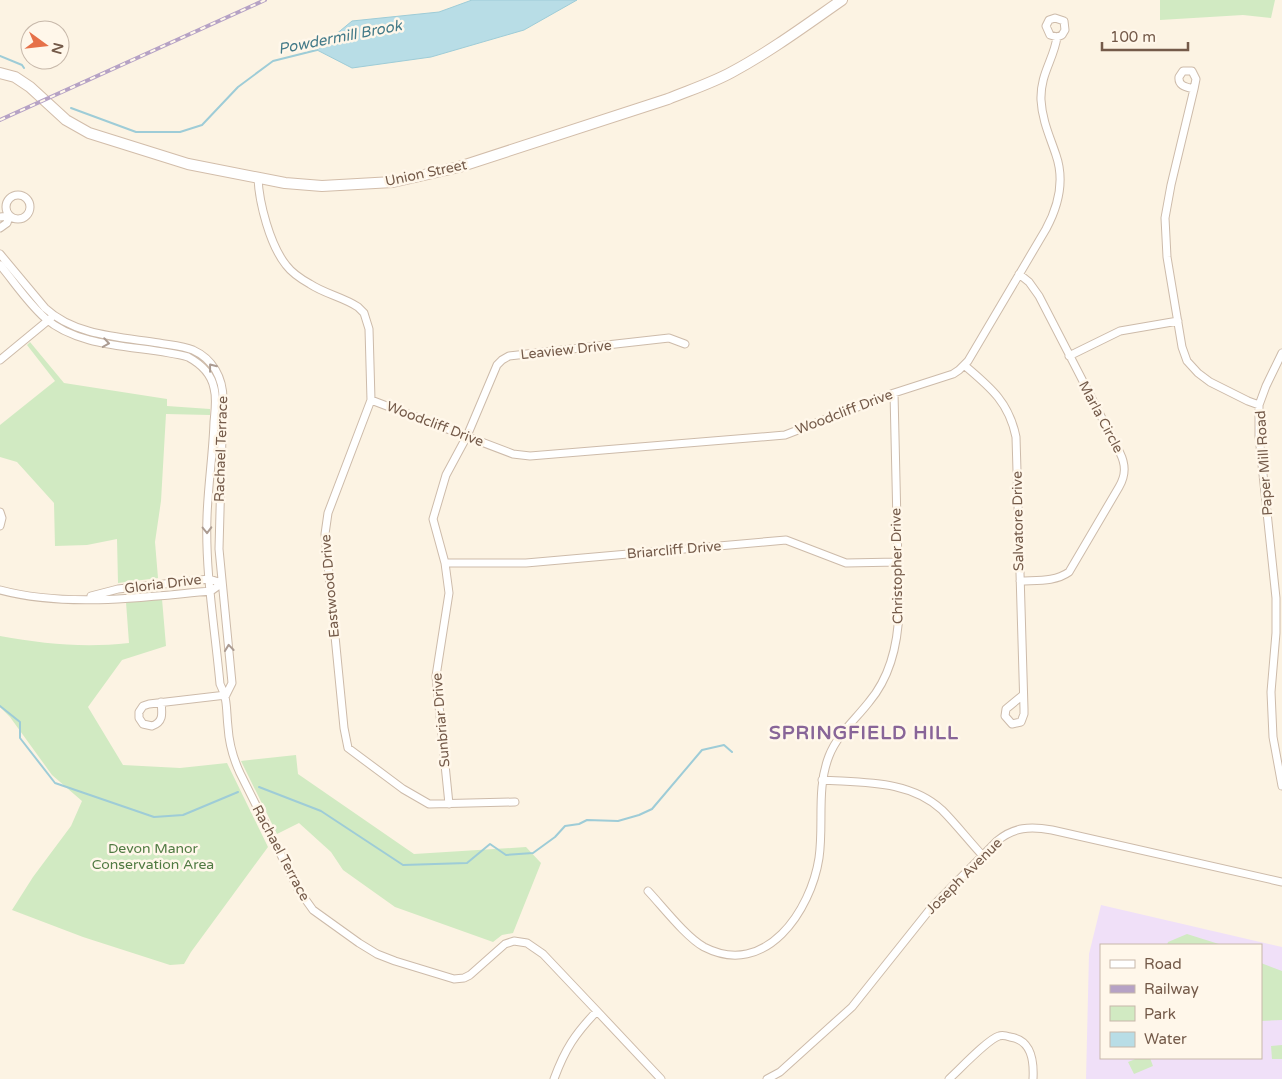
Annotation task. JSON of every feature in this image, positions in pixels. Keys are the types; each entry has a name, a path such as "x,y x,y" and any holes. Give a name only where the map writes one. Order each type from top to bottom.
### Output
{"main road":[{"name":"Union Street","path":"0,73 15,77 30,86 66,120 89,133 188,164 285,183 322,186 384,183 458,167 668,99 730,73 757,58 842,0"}],"street":[{"name":"Woodcliff Drive","path":"372,400 513,454 530,456 785,435 894,393 953,374 964,365 1050,222 1059,196 1060,168 1045,124 1041,101 1045,72 1057,37"},
{"path":"1194,89 1171,185 1166,218 1166,251 1184,352 1187,361 1194,370 1210,382 1259,405"},
{"name":"Eastwood Drive","path":"258,178 258,190 272,238 285,264 309,284 352,303 364,313 369,329 372,400 325,524 348,748 413,796 428,804 515,802"},
{"path":"0,218 9,216 7,222 0,228"},
{"name":"Rachael Terrace","path":"0,254 51,318 90,332 191,350 205,358 215,369 222,383 223,399 219,549 232,683 226,695"},
{"name":"Rachael Terrace","path":"0,265 38,310 65,330 90,340 188,357 200,364 210,376 215,397 214,442 207,515 209,579 220,684 226,695 229,737 235,762 298,889 308,905 317,914 377,954 454,979 470,975 505,944 514,941 527,943 535,947 548,959 661,1079"},
{"name":"Marla Circle","path":"1019,274 1035,290 1123,458 1125,469 1124,478 1069,572 1060,578 1051,580 1020,581"},
{"path":"0,360 51,318"},
{"path":"1069,356 1120,331 1178,321"},
{"name":"Leaview Drive","path":"467,436 497,365 506,357 669,338 685,344"},
{"name":"Paper Mill Road","path":"1282,353 1259,405 1260,436 1276,598 1276,633 1271,692 1273,737 1282,784"},
{"name":"Salvatore Drive","path":"964,365 998,395 1007,410 1014,428 1017,446 1023,695"},
{"name":"Christopher Drive","path":"648,891 694,938 723,954 739,954 753,951 773,942 787,930 808,896 816,870 820,842 822,780 832,749 844,730 875,694 886,676 893,658 899,621 894,393"},
{"name":"Sunbriar Drive","path":"449,804 436,676 449,592 445,563 433,519 446,475 467,436"},
{"path":"0,512 2,518 0,526"},
{"name":"Briarcliff Drive","path":"445,563 526,563 786,540 846,563 898,562"},
{"name":"Gloria Drive","path":"80,599 118,589 209,579 222,583"},
{"name":"Gloria Drive","path":"0,590 34,596 122,599 210,591 222,583"},
{"path":"160,702 226,695"},
{"path":"822,780 887,785 917,793 942,810 983,856"},
{"name":"Joseph Avenue","path":"767,1079 780,1072 852,1007 931,908 1004,835 1017,829 1035,827 1282,882"},
{"path":"554,1079 568,1045 597,1011"},
{"path":"949,1079 990,1041 1000,1036 1014,1037 1027,1045 1032,1053 1033,1079"}],"shaded area":[{"path":"1101,905 1282,947 1282,1079 1086,1079 1089,954"}],"green space":[{"path":"1160,0 1275,0 1271,18 1243,15 1160,20"},
{"path":"30,342 64,383 167,399 167,406 210,409 210,415 166,414 161,501 155,542 158,578 118,583 117,539 87,545 55,546 54,503 17,462 0,457 0,425 55,381 27,345"},
{"name":"Devon Manor Conservation Area","path":"162,599 166,646 122,660 88,707 123,765 180,768 227,763 268,847 184,964 170,965 83,937 12,910 33,877 71,826 82,801 52,775 10,717 0,707 0,636 64,644 129,643 126,602"},
{"path":"296,755 298,774 414,854 526,847 541,863 513,933 502,935 493,942 395,907 343,870 331,852 299,823 277,834 241,761"},
{"path":"1187,934 1219,944 1167,944"},
{"path":"1262,963 1282,971 1282,1020 1262,1021"},
{"path":"1282,1045 1282,1059 1272,1059 1271,1046"},
{"path":"1136,1059 1150,1059 1153,1066 1134,1074 1128,1062"}],"water":[{"path":"472,0 577,0 524,30 431,57 352,68 317,50 352,21 439,12"}],"waterway":[{"name":"Powdermill Brook","path":"71,108 136,132 180,132 202,125 238,87 273,61 317,50"},
{"name":"Powdermill Brook","path":"0,56 20,64"},
{"path":"0,706 20,722 20,738 55,783 154,817 183,815 238,792"},
{"path":"259,787 321,811 403,865 467,863 490,844 506,855 533,853 555,837 565,826 579,824 587,820 618,821 639,815 652,809 702,750 724,745 732,752"}],"railway":[{"path":"0,120 265,0"}],"district":[{"name":"SPRINGFIELD HILL","path":"864,733"}]}
